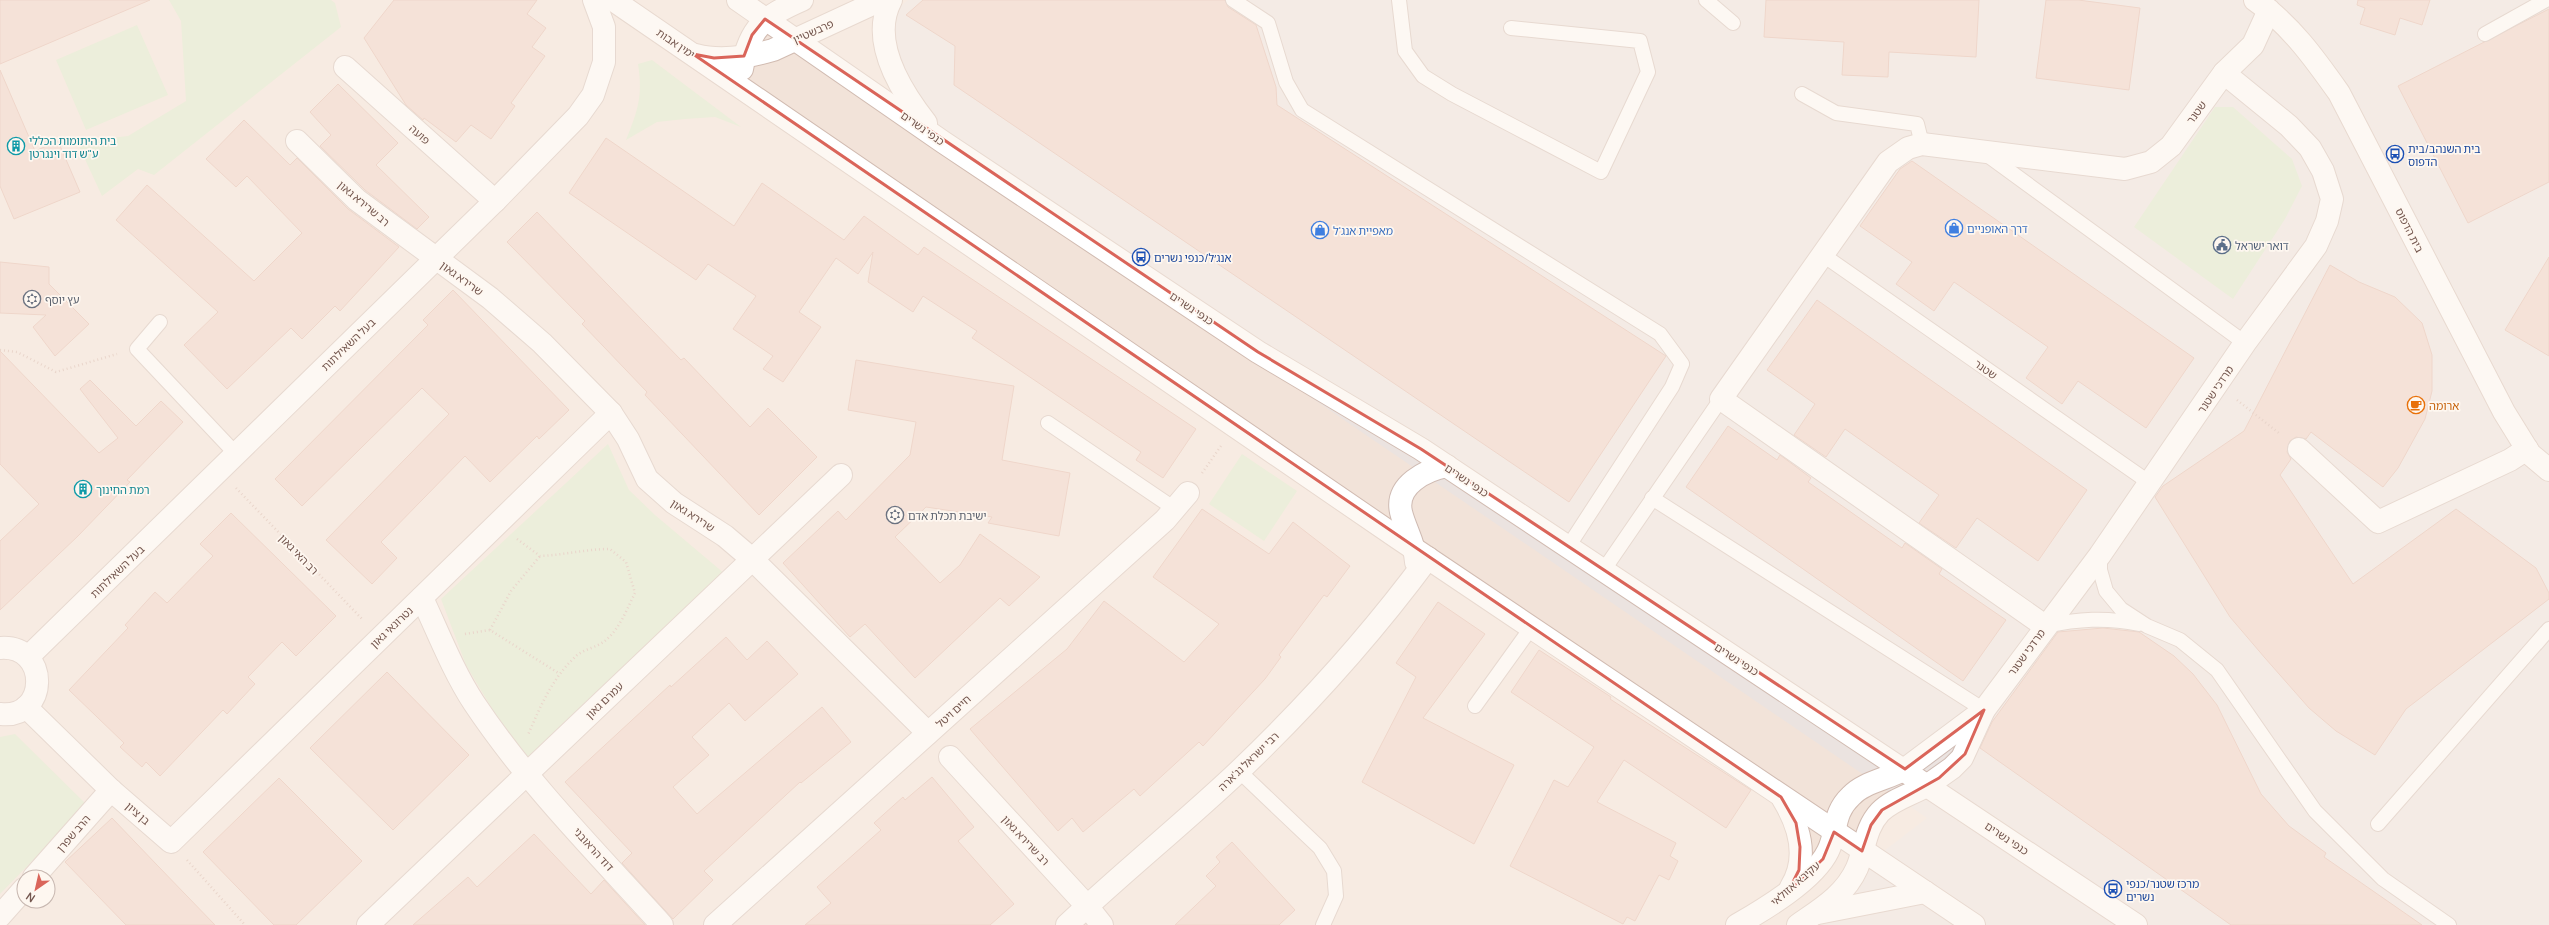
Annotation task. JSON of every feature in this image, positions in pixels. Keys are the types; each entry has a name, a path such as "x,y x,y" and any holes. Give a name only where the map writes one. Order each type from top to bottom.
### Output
{"street":[{"name":"בעל השאילתות","path":"28,658 495,201 578,116 593,95 600,80 605,44 604,27 594,0"},
{"name":"ימין אבות","path":"613,0 739,86"},
{"path":"738,0 795,39"},
{"path":"802,0 766,19 752,35 744,56 739,86 1421,554 1781,797 1974,925"},
{"name":"פרבשטיין","path":"693,54 714,58 744,56 772,50 881,0"},
{"path":"892,0 886,12 883,29 892,64 909,100 943,142"},
{"path":"2224,73 2253,45 2263,3"},
{"name":"בית הדפוס","path":"2263,3 2311,53 2339,93 2504,412 2527,449 2549,470"},
{"name":"כנפי נשרים","path":"795,39 943,142 1258,352 1447,466 1603,571 1905,769 2136,925"},
{"name":"פועה","path":"345,67 495,201"},
{"name":"שטנר","path":"1721,399 1888,162 1908,148 1922,144 1981,150 2125,169 2151,162 2171,146 2224,73"},
{"name":"מרדכי שטנר","path":"1928,785 1952,768 1962,758 1984,710 2045,626 2100,555 2245,344 2316,246 2327,221 2332,199 2324,171 2310,148 2289,126 2224,73"},
{"name":"רב שרירא גאון","path":"297,141 357,200 435,259"},
{"name":"שרירא גאון","path":"435,259 490,298 542,343 611,413 628,439 647,479 674,503 725,536 752,559 928,733"},
{"path":"1721,399 2045,626"},
{"name":"נטרונאי גאון","path":"171,842 611,413"},
{"path":"2299,449 2378,522 2510,460 2527,449"},
{"name":"רבי ישראל נג'ארה","path":"1068,925 1087,906 1239,771 1332,678 1368,636 1411,581 1416,563 1421,554 1401,513 1403,494 1409,484 1421,475 1447,466"},
{"name":"עמרם גאון","path":"368,925 522,767 752,559 841,475"},
{"name":"חיים ויטל","path":"714,925 928,733 1181,501"},
{"path":"422,598 473,702 522,767"},
{"path":"0,648 18,651 28,658 37,675 38,686 34,698 26,707 13,714 0,714"},
{"name":"בן ציון","path":"26,707 111,790 171,842"},
{"name":"מרדכי שטנר","path":"1905,769 1984,710"},
{"name":"רב שרירא גאון","path":"950,757 1087,906 1102,925"},
{"name":"דוד הראובני","path":"522,767 662,925"},
{"name":"עקיבא אזולאי","path":"1737,925 1788,892 1823,859 1831,845 1838,813 1852,795 1905,769"},
{"path":"1806,919 1834,900 1848,884 1857,867 1871,826 1882,810 1928,785"},
{"name":"הרב שפרן","path":"41,869 111,790"},
{"path":"1781,797 1796,823 1800,846 1799,870 1788,892"},
{"path":"1806,919 1925,892"},
{"path":"0,916 16,898"}],"lane":[{"path":"1233,0 1268,23 1286,82 1302,110 1660,334 1682,364 1672,387 1568,547"},
{"path":"1399,0 1405,51 1423,76 1452,94 1601,172 1648,72 1640,41 1511,28"},
{"path":"1706,0 1732,23"},
{"path":"2485,34 2546,0"},
{"path":"1802,94 1836,113 1916,124 1922,144"},
{"path":"1981,150 2245,344"},
{"name":"שטנר","path":"1823,255 2150,483"},
{"path":"160,322 137,349 236,454"},
{"path":"1603,571 1721,399"},
{"path":"1048,423 1181,501"},
{"path":"1652,498 1984,710"},
{"path":"2100,555 2100,570 2106,591 2121,609 2147,626"},
{"path":"2045,626 2092,618 2121,620 2147,626 2180,640 2217,670 2315,811 2383,880 2425,915 2450,925"},
{"path":"1475,706 1531,628"},
{"path":"2378,824 2549,629"},
{"path":"1239,771 1320,848 1334,871 1336,896 1323,925"}],"path":[{"path":"0,350 17,352 56,372 137,349"},
{"path":"2217,385 2299,449"},
{"path":"1181,501 1223,443"},
{"name":"רב האי גאון","path":"219,471 380,637"},
{"path":"499,522 524,546 540,556 560,555 585,549 610,549 626,562 635,593 624,616 606,640 574,657 545,696 522,767"},
{"path":"490,630 511,592 540,556"},
{"path":"439,633 470,634 490,630 560,674"},
{"path":"171,842 245,925"}],"highlighted area":[{"path":"765,19 1258,352 1421,449 1905,769 1984,710 1965,754 1939,778 1882,810 1871,825 1862,851 1834,832 1823,859 1788,892 1799,870 1800,847 1796,823 1781,797 693,54 714,58 744,56 752,35"}],"shaded area":[{"path":"0,0 2549,0 2549,925 0,925"},
{"path":"908,0 2549,0 2549,925 1787,925 1927,818 956,155 931,133 882,29 893,13"}],"green space":[{"path":"169,0 331,0 335,3 341,27 154,175 138,169 102,196 77,142 128,136 186,101 181,21"},
{"path":"137,25 168,95 86,130 56,60"},
{"path":"652,60 741,127 715,117 657,122 626,140 634,120 640,94 638,64"},
{"path":"2215,107 2233,107 2292,159 2302,186 2285,219 2233,299 2134,227"},
{"path":"608,444 629,490 655,515 725,574 529,760 504,729 466,665 441,599"},
{"path":"1242,454 1297,491 1264,541 1209,504"},
{"path":"15,734 87,805 24,869 16,869 16,878 0,894 0,737"}],"building":[{"path":"0,0 150,0 0,64"},
{"path":"394,0 537,0 527,14 546,28 532,47 545,56 511,103 515,106 491,139 471,125 456,142 424,118 423,120 406,105 364,38"},
{"name":"מאפיית אנג'ל","path":"923,0 1225,0 1228,7 1256,25 1276,87 1277,105 1666,356 1569,502 954,85 955,46 906,15"},
{"path":"1766,0 1979,0 1976,57 1889,52 1888,77 1842,75 1844,42 1764,37"},
{"path":"2046,0 2078,0 2140,8 2129,90 2036,78"},
{"path":"2358,0 2430,0 2422,25 2400,18 2395,35 2360,24 2365,8 2357,5"},
{"path":"2549,9 2549,182 2468,223 2398,86"},
{"name":"בית היתומות הכללי ע\"ש דוד וינגרטן","path":"0,70 35,151 58,141 80,192 14,219 0,186"},
{"path":"338,84 398,143 376,165 429,217 417,229 365,190 320,146 331,135 310,112"},
{"path":"244,120 290,165 297,158 348,209 399,247 340,311 335,306 302,339 291,328 227,389 184,345 218,312 116,220 147,185 254,281 302,233 247,176 236,187 206,159"},
{"path":"606,138 734,226 762,183 844,240 864,216 918,255 924,247 1196,429 1163,478 1136,460 1141,452 972,338 977,331 923,296 913,312 868,282 873,252 858,274 836,258 799,312 821,327 783,382 763,369 773,356 733,329 756,296 708,264 696,280 569,193"},
{"path":"1912,161 2194,358 2146,428 2078,381 2062,404 2026,378 2048,347 1954,282 1934,311 1896,284 1912,262 1860,226 1900,169"},
{"path":"537,212 681,360 684,358 750,427 768,408 817,457 759,515 645,395 647,392 582,324 585,321 507,242"},
{"path":"2549,257 2549,356 2505,330"},
{"name":"עץ יוסף","path":"0,262 49,267 49,284 89,324 55,356 33,327 46,315 0,313"},
{"path":"2330,265 2359,282 2395,297 2422,323 2432,355 2432,391 2425,419 2398,468 2383,487 2311,432 2306,439 2296,437 2290,441 2287,452 2291,459 2280,475 2353,584 2456,509 2536,568 2549,593 2549,599 2406,709 2375,755 2336,731 2309,708 2230,617 2155,497 2163,486 2244,431"},
{"path":"453,290 569,410 539,439 537,436 490,482 465,456 381,542 397,558 372,584 326,540 449,414 422,388 302,506 275,479 428,325 423,320"},
{"path":"1817,300 2087,490 2038,561 1977,518 1956,548 1919,523 1939,495 1845,429 1826,457 1794,435 1815,404 1767,370"},
{"path":"0,351 99,453 118,438 80,389 90,380 136,426 161,401 183,422 127,480 130,482 78,536 0,610 0,541 39,504 0,464"},
{"path":"856,360 1014,386 1002,460 1070,473 1059,536 988,523 992,517 926,507 895,537 940,583 960,565 980,534 1040,577 1009,606 1000,598 915,678 865,624 850,637 783,563 838,511 846,520 910,455 916,422 848,410"},
{"path":"1728,426 1777,460 1780,455 1811,478 1808,482 1902,548 1905,543 1942,569 1939,574 2006,620 1963,681 1686,487"},
{"path":"1202,509 1269,554 1293,522 1350,566 1327,597 1324,595 1279,655 1281,657 1265,679 1203,746 1199,742 1140,796 1134,789 1083,832 1072,818 1058,831 970,729 1067,649 1104,601 1184,662 1219,624 1153,577"},
{"path":"231,513 336,616 296,656 282,642 248,677 255,684 227,714 223,710 160,776 146,762 142,767 120,747 124,743 69,690 128,628 125,625 155,592 167,603 213,556 200,544"},
{"path":"1438,602 1485,634 1423,718 1514,765 1474,844 1362,782 1416,677 1396,663"},
{"path":"2103,628 2139,632 2174,656 2193,674 2217,705 2261,794 2289,826 2326,853 2324,857 2422,925 2231,925 1980,748 1992,722 2058,632"},
{"path":"726,637 747,660 767,641 798,674 745,721 729,703 692,737 709,755 673,787 697,814 822,707 851,742 801,783 800,782 704,871 713,880 673,919 622,863 632,853 565,782 670,685 671,687"},
{"path":"1539,650 1611,697 1610,699 1751,790 1726,828 1624,760 1597,802 1676,843 1670,856 1678,861 1669,880 1659,875 1635,921 1627,917 1623,924 1510,866 1554,780 1568,787 1594,747 1511,692"},
{"path":"387,672 469,755 393,830 310,748"},
{"path":"932,777 974,827 958,841 1014,904 990,925 805,925 831,903 817,887 881,830 874,823 903,797 905,800"},
{"path":"279,778 362,861 296,925 274,925 203,852"},
{"path":"112,818 215,925 126,925 65,862"},
{"path":"534,834 591,894 604,880 645,925 413,925 468,877 477,887"},
{"path":"1232,842 1295,910 1279,925 1175,925 1216,886 1206,876 1220,862 1216,857"}],"place":[{"name":"בית היתומות הכללי ע\"ש דוד וינגרטן","path":"16,146"},
{"name":"בית השנהב/בית הדפוס","path":"2395,154"},
{"name":"דרך האופניים","path":"1954,228"},
{"name":"מאפיית אנג'ל","path":"1320,230"},
{"name":"דואר ישראל","path":"2222,245"},
{"name":"אנג׳ל/כנפי נשרים","path":"1141,257"},
{"name":"עץ יוסף","path":"32,299"},
{"name":"ארומה","path":"2416,405"},
{"name":"רמת החינוך","path":"83,489"},
{"name":"ישיבת תכלת אדם","path":"895,515"},
{"name":"מרכז שטנר/כנפי נשרים","path":"2113,889"}]}
